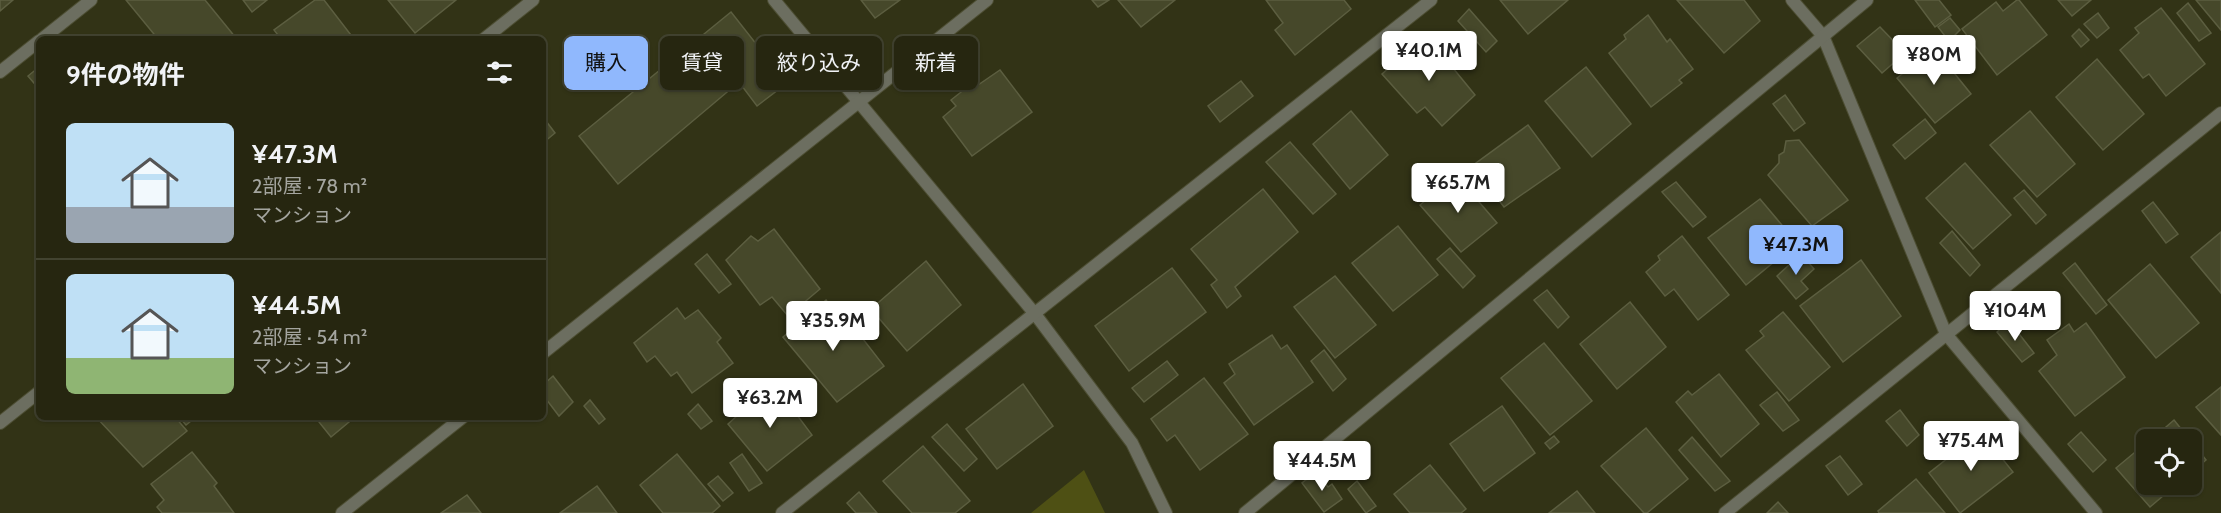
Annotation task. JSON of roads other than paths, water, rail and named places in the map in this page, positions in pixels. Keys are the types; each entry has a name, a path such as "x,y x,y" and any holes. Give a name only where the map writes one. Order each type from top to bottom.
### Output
{"street":[{"path":"46,36 91,0"},
{"path":"488,36 533,0"},
{"path":"774,0 1035,314 1132,443 1166,513"},
{"path":"546,351 987,0"},
{"path":"782,513 1431,0"},
{"path":"1792,0 1823,36 1946,334 2096,513"},
{"path":"1245,513 1867,0"},
{"path":"0,72 36,44"},
{"path":"1725,513 2221,113"},
{"path":"0,423 36,394"},
{"path":"342,513 459,420"}]}
